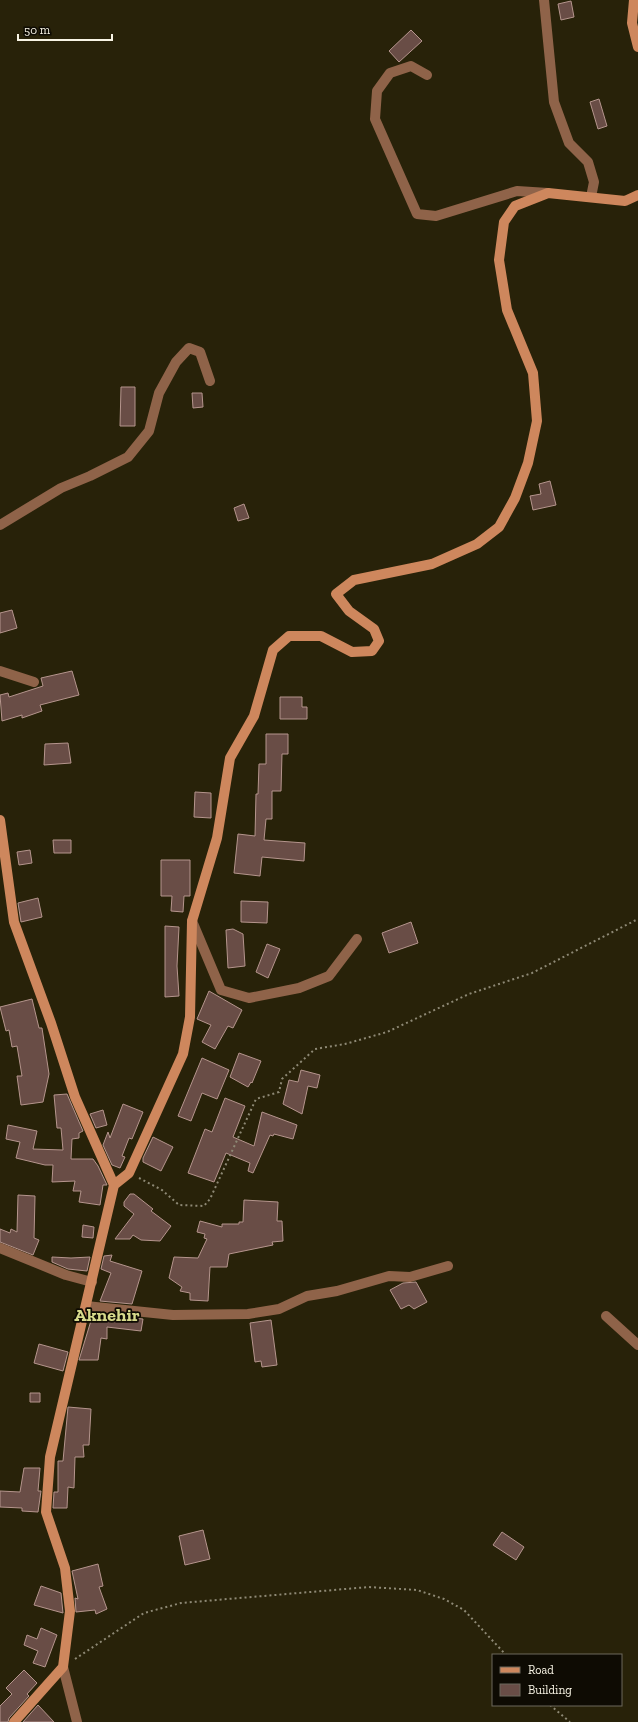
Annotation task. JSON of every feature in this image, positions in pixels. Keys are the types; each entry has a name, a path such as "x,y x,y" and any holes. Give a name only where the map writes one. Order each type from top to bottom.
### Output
{"street":[{"path":"544,0 554,102 569,143 588,162 594,182 591,197"},
{"path":"634,0 632,23 638,47"},
{"path":"427,75 411,66 390,72 377,91 375,119 417,214 436,216 517,191 625,201 638,195"},
{"path":"114,1185 129,1173 183,1054 190,1017 192,921 217,838 230,758 254,716 273,650 289,636 321,636 352,652 372,651 379,641 374,629 349,611 336,594 354,580 432,564 478,544 499,527 515,498 528,463 537,421 533,373 507,310 500,260 503,229 504,222 515,206 548,193"},
{"path":"0,525 61,488 90,476 128,457 149,431 159,393 176,362 189,348 200,352 210,381"},
{"path":"0,671 34,682"},
{"path":"0,820 14,922 51,1023 75,1097 114,1185 50,1457 46,1512 66,1568 70,1611 63,1667 77,1722"},
{"path":"192,921 220,990 249,998 268,996 299,988 329,976 357,939"},
{"path":"0,1248 66,1275 92,1282"},
{"path":"86,1306 174,1315 248,1314 279,1309 307,1296 337,1291 389,1276 410,1277 448,1266"},
{"path":"606,1316 638,1345"},
{"path":"14,1722 63,1667"}],"path":[{"path":"129,1173 162,1190 179,1205 204,1206 210,1199 256,1099 279,1092 282,1079 315,1049 345,1044 386,1032 469,994 532,973 638,920"},
{"path":"63,1667 144,1613 173,1605 369,1587 417,1590 444,1599 464,1610 505,1654"},
{"path":"551,1706 570,1722"}],"building":[{"path":"571,1 574,17 561,20 558,4"},
{"path":"411,30 422,41 399,62 389,51"},
{"path":"599,99 607,126 598,129 590,102"},
{"path":"121,387 135,387 135,426 120,426"},
{"path":"192,393 202,393 203,407 193,408"},
{"path":"550,481 556,505 533,510 530,496 541,494 539,484"},
{"path":"244,504 249,518 238,521 234,508"},
{"path":"12,610 17,628 0,633 0,613"},
{"path":"72,671 79,695 40,705 42,711 22,718 22,715 2,721 0,695 8,693 9,697 43,686 41,678"},
{"path":"280,697 302,697 302,707 307,707 307,719 280,719"},
{"path":"266,734 288,734 288,754 282,754 281,791 272,791 272,819 266,819 264,840 305,843 304,861 262,857 260,876 234,873 238,834 255,836 256,794 258,794 259,764 266,764"},
{"path":"68,743 71,763 44,765 45,744"},
{"path":"195,792 211,793 211,818 194,817"},
{"path":"53,840 71,840 71,853 54,853"},
{"path":"30,850 32,863 19,865 17,852"},
{"path":"161,860 190,860 190,896 184,896 183,912 171,911 172,896 161,896"},
{"path":"38,898 42,917 21,922 18,903"},
{"path":"241,901 268,902 267,923 241,922"},
{"path":"411,922 418,943 389,953 382,933"},
{"path":"165,926 179,927 177,966 179,996 165,997"},
{"path":"233,929 243,934 245,966 228,968 226,930"},
{"path":"267,944 280,949 268,978 256,972"},
{"path":"209,991 242,1010 233,1028 228,1026 215,1049 202,1042 211,1025 197,1019"},
{"path":"32,999 39,1028 42,1028 49,1074 43,1102 21,1105 17,1076 22,1076 17,1046 12,1047 9,1030 6,1031 0,1007"},
{"path":"239,1053 261,1061 252,1083 251,1082 248,1087 230,1077"},
{"path":"202,1058 229,1070 217,1099 202,1093 191,1121 178,1116"},
{"path":"301,1070 320,1075 317,1088 308,1086 302,1114 283,1104 289,1080 298,1082"},
{"path":"67,1094 83,1131 79,1133 79,1138 72,1139 71,1159 93,1159 98,1166 107,1185 103,1185 100,1205 79,1202 81,1191 73,1191 75,1181 52,1182 53,1165 45,1165 16,1158 20,1142 6,1139 8,1125 37,1131 33,1149 63,1150 61,1128 57,1128 54,1095"},
{"path":"225,1098 245,1106 233,1137 254,1146 262,1112 297,1125 293,1139 274,1134 273,1136 270,1135 253,1173 248,1171 250,1163 226,1153 214,1182 188,1173 205,1129 212,1132"},
{"path":"123,1104 143,1112 132,1139 129,1138 122,1156 125,1157 120,1168 112,1165 103,1145 108,1132 110,1138"},
{"path":"103,1110 107,1125 96,1128 90,1114"},
{"path":"153,1137 173,1147 161,1171 143,1162 143,1158"},
{"path":"130,1194 134,1194 153,1209 151,1211 171,1226 160,1241 141,1240 133,1235 130,1239 115,1239 134,1214 124,1206 124,1202"},
{"path":"18,1195 35,1196 34,1238 39,1240 33,1255 0,1242 0,1229 10,1233 11,1229 17,1232"},
{"path":"244,1200 278,1202 277,1221 282,1221 283,1241 272,1242 273,1245 229,1254 227,1267 210,1267 208,1301 190,1300 190,1293 180,1291 182,1287 169,1278 174,1257 198,1258 207,1239 204,1238 205,1234 197,1232 200,1221 222,1227 222,1224 239,1224 239,1222 243,1222"},
{"path":"83,1225 94,1227 93,1238 82,1237"},
{"path":"112,1255 110,1261 142,1271 132,1304 100,1301 111,1273 101,1269 104,1256"},
{"path":"52,1257 90,1257 87,1271 68,1269 52,1262"},
{"path":"416,1282 427,1302 414,1309 409,1305 401,1309 390,1290 403,1283"},
{"path":"93,1314 143,1319 141,1331 107,1327 107,1339 101,1338 98,1360 79,1360"},
{"path":"271,1320 277,1365 262,1367 261,1361 255,1362 250,1323"},
{"path":"39,1344 68,1352 63,1371 34,1363"},
{"path":"30,1393 40,1393 40,1402 30,1402"},
{"path":"68,1407 91,1409 89,1445 83,1445 84,1457 75,1457 74,1488 68,1487 67,1508 53,1508 54,1492 58,1492 58,1461 63,1461"},
{"path":"24,1468 40,1468 38,1491 41,1491 38,1512 22,1511 22,1508 0,1507 0,1491 20,1492"},
{"path":"203,1530 210,1559 185,1565 179,1536"},
{"path":"502,1532 524,1547 516,1560 493,1545"},
{"path":"98,1564 103,1586 99,1587 107,1609 96,1614 95,1610 76,1612 75,1598 78,1599 72,1571"},
{"path":"41,1586 61,1593 63,1613 34,1605"},
{"path":"41,1628 57,1635 45,1667 33,1663 38,1651 24,1645 27,1635 37,1639"},
{"path":"24,1670 37,1683 27,1694 29,1696 9,1718 8,1722 0,1722 0,1706 12,1694 6,1688"},
{"path":"38,1705 54,1722 23,1722"}],"district":[{"name":"Aknehir","path":"107,1315"}]}
